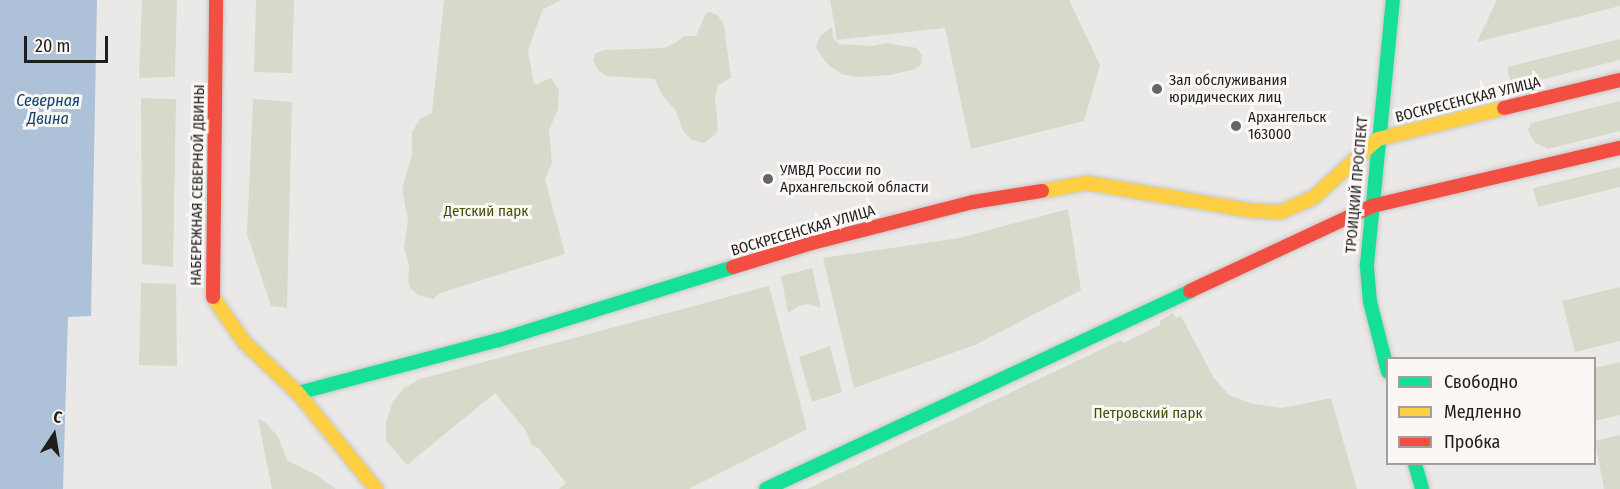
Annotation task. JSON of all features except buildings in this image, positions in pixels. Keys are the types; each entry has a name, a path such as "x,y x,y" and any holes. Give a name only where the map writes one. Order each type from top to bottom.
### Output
{"street":[{"name":"НАБЕРЕЖНАЯ СЕВЕРНОЙ ДВИНЫ","path":"216,0 213,296 244,342 298,393 376,489"},
{"name":"ТРОИЦКИЙ ПРОСПЕКТ","path":"1386,364 1370,302 1367,264 1393,0"},
{"name":"ВОСКРЕСЕНСКАЯ УЛИЦА","path":"298,393 499,340 812,243 973,202 1087,183 1255,211 1281,212 1313,198 1378,139 1620,80"},
{"path":"766,489 1372,206 1620,148"},
{"path":"1415,465 1422,489"}],"green space":[{"path":"142,0 177,0 175,77 139,78"},
{"path":"256,0 294,0 292,73 254,72"},
{"name":"Детский парк","path":"444,0 561,0 543,9 528,50 534,85 551,78 559,90 558,109 549,130 552,163 545,179 565,254 440,293 433,299 418,295 410,288 408,281 409,267 404,247 408,220 402,189 412,155 412,132 420,119 432,113"},
{"path":"830,0 1069,0 1100,65 1084,121 971,149 945,28 837,40"},
{"path":"1497,0 1620,0 1620,6 1477,42"},
{"path":"706,13 718,15 724,25 731,78 718,85 715,97 718,129 716,134 704,143 692,140 683,131 676,111 662,95 655,79 606,76 598,70 593,60 596,53 604,50 664,48 684,36 696,36"},
{"path":"832,27 833,38 839,44 872,46 887,43 917,48 922,55 921,65 915,69 890,75 856,77 841,74 826,63 816,47 820,36"},
{"path":"1620,39 1620,60 1512,87 1507,67"},
{"path":"141,98 176,99 173,267 142,264"},
{"path":"253,99 292,102 287,308 271,306 247,234"},
{"path":"1620,101 1620,131 1548,149 1535,143 1528,130 1531,123"},
{"path":"1620,167 1620,187 1538,207 1533,188"},
{"path":"1068,209 1081,290 975,345 854,388 823,258 959,238"},
{"path":"812,268 821,308 808,304 798,306 788,313 781,276"},
{"path":"141,283 176,284 177,366 139,365"},
{"path":"769,286 807,429 689,489 559,489 566,483 539,449 531,444 526,431 495,393 407,465 386,441 386,422 393,401 404,388 420,379"},
{"path":"1620,287 1620,341 1575,352 1562,301"},
{"name":"Петровский парк","path":"1173,313 1176,318 1181,316 1214,378 1229,395 1253,404 1282,408 1331,398 1357,489 807,489 1121,340 1123,343 1160,325 1160,321"},
{"path":"830,346 842,392 812,402 799,357"},
{"path":"1620,362 1620,415 1596,421 1596,368"},
{"path":"258,419 266,423 278,437 287,460 313,473 336,489 272,489"},
{"path":"1620,435 1620,489 1604,489 1596,441"}],"water":[{"name":"Северная Двина","path":"0,0 97,0 91,316 68,317 63,489 0,489"}],"traffic: fast":[{"path":"1386,364 1370,302 1367,264 1393,0"},
{"path":"298,393 499,340 733,267"},
{"path":"766,489 1190,291"},
{"path":"1415,465 1422,489"}],"traffic: slow":[{"path":"1042,191 1087,183 1255,211 1281,212 1313,198 1378,139 1504,108"},
{"path":"213,297 244,342 298,393 376,489"}],"traffic: jam":[{"path":"213,297 216,0"},
{"path":"1504,108 1620,80"},
{"path":"1190,291 1372,206 1620,148"},
{"path":"733,267 812,243 973,202 1042,191"}],"place":[{"name":"Зал обслуживания юридических лиц","path":"1157,89"},
{"name":"Архангельск 163000","path":"1236,126"},
{"name":"УМВД России по Архангельской области","path":"768,179"}]}
